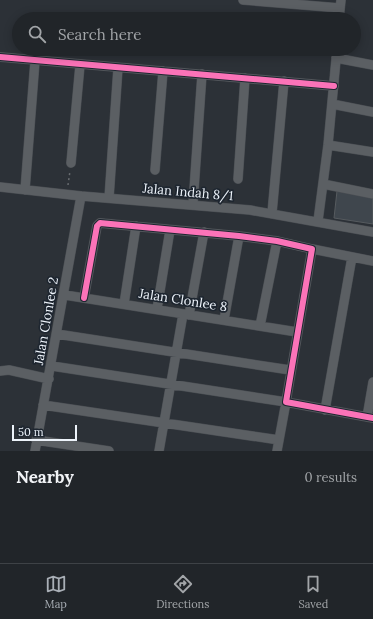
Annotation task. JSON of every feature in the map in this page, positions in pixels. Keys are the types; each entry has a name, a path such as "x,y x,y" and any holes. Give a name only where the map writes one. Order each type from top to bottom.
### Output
{"street":[{"path":"243,0 340,4"},
{"path":"318,221 328,145 336,56"},
{"path":"345,56 373,65"},
{"path":"0,57 334,86"},
{"path":"25,190 35,61"},
{"path":"71,163 80,65"},
{"path":"109,198 118,68"},
{"path":"155,170 163,71"},
{"path":"193,204 202,74"},
{"path":"238,179 246,78"},
{"path":"272,213 284,81"},
{"path":"332,104 373,112"},
{"path":"328,145 373,152"},
{"path":"323,184 373,194"},
{"name":"Jalan Indah 8/1","path":"0,187 81,196 193,204 272,213 373,232"},
{"name":"Jalan Clonlee 2","path":"35,451 52,366 81,196"},
{"path":"84,298 97,226 100,223 204,232 277,241 373,261"},
{"path":"124,304 136,226"},
{"path":"157,309 170,230"},
{"path":"159,451 176,354 204,232"},
{"path":"224,320 239,236"},
{"path":"260,326 277,241"},
{"path":"277,451 312,249"},
{"path":"325,410 352,257"},
{"name":"Jalan Clonlee 8","path":"64,294 297,332"},
{"path":"57,334 176,354 290,370"},
{"path":"52,366 286,402 370,417 373,382"},
{"path":"0,371 9,370 49,379"},
{"path":"43,405 279,440"},
{"path":"36,440 78,449 109,451"}],"path":[{"path":"67,194 71,163"}],"building":[{"path":"337,191 373,197 373,224 334,218"}],"cycle path":[{"path":"0,57 334,86"},
{"path":"84,298 97,226 100,223 239,236 277,241 312,249 286,402 373,418"}]}
